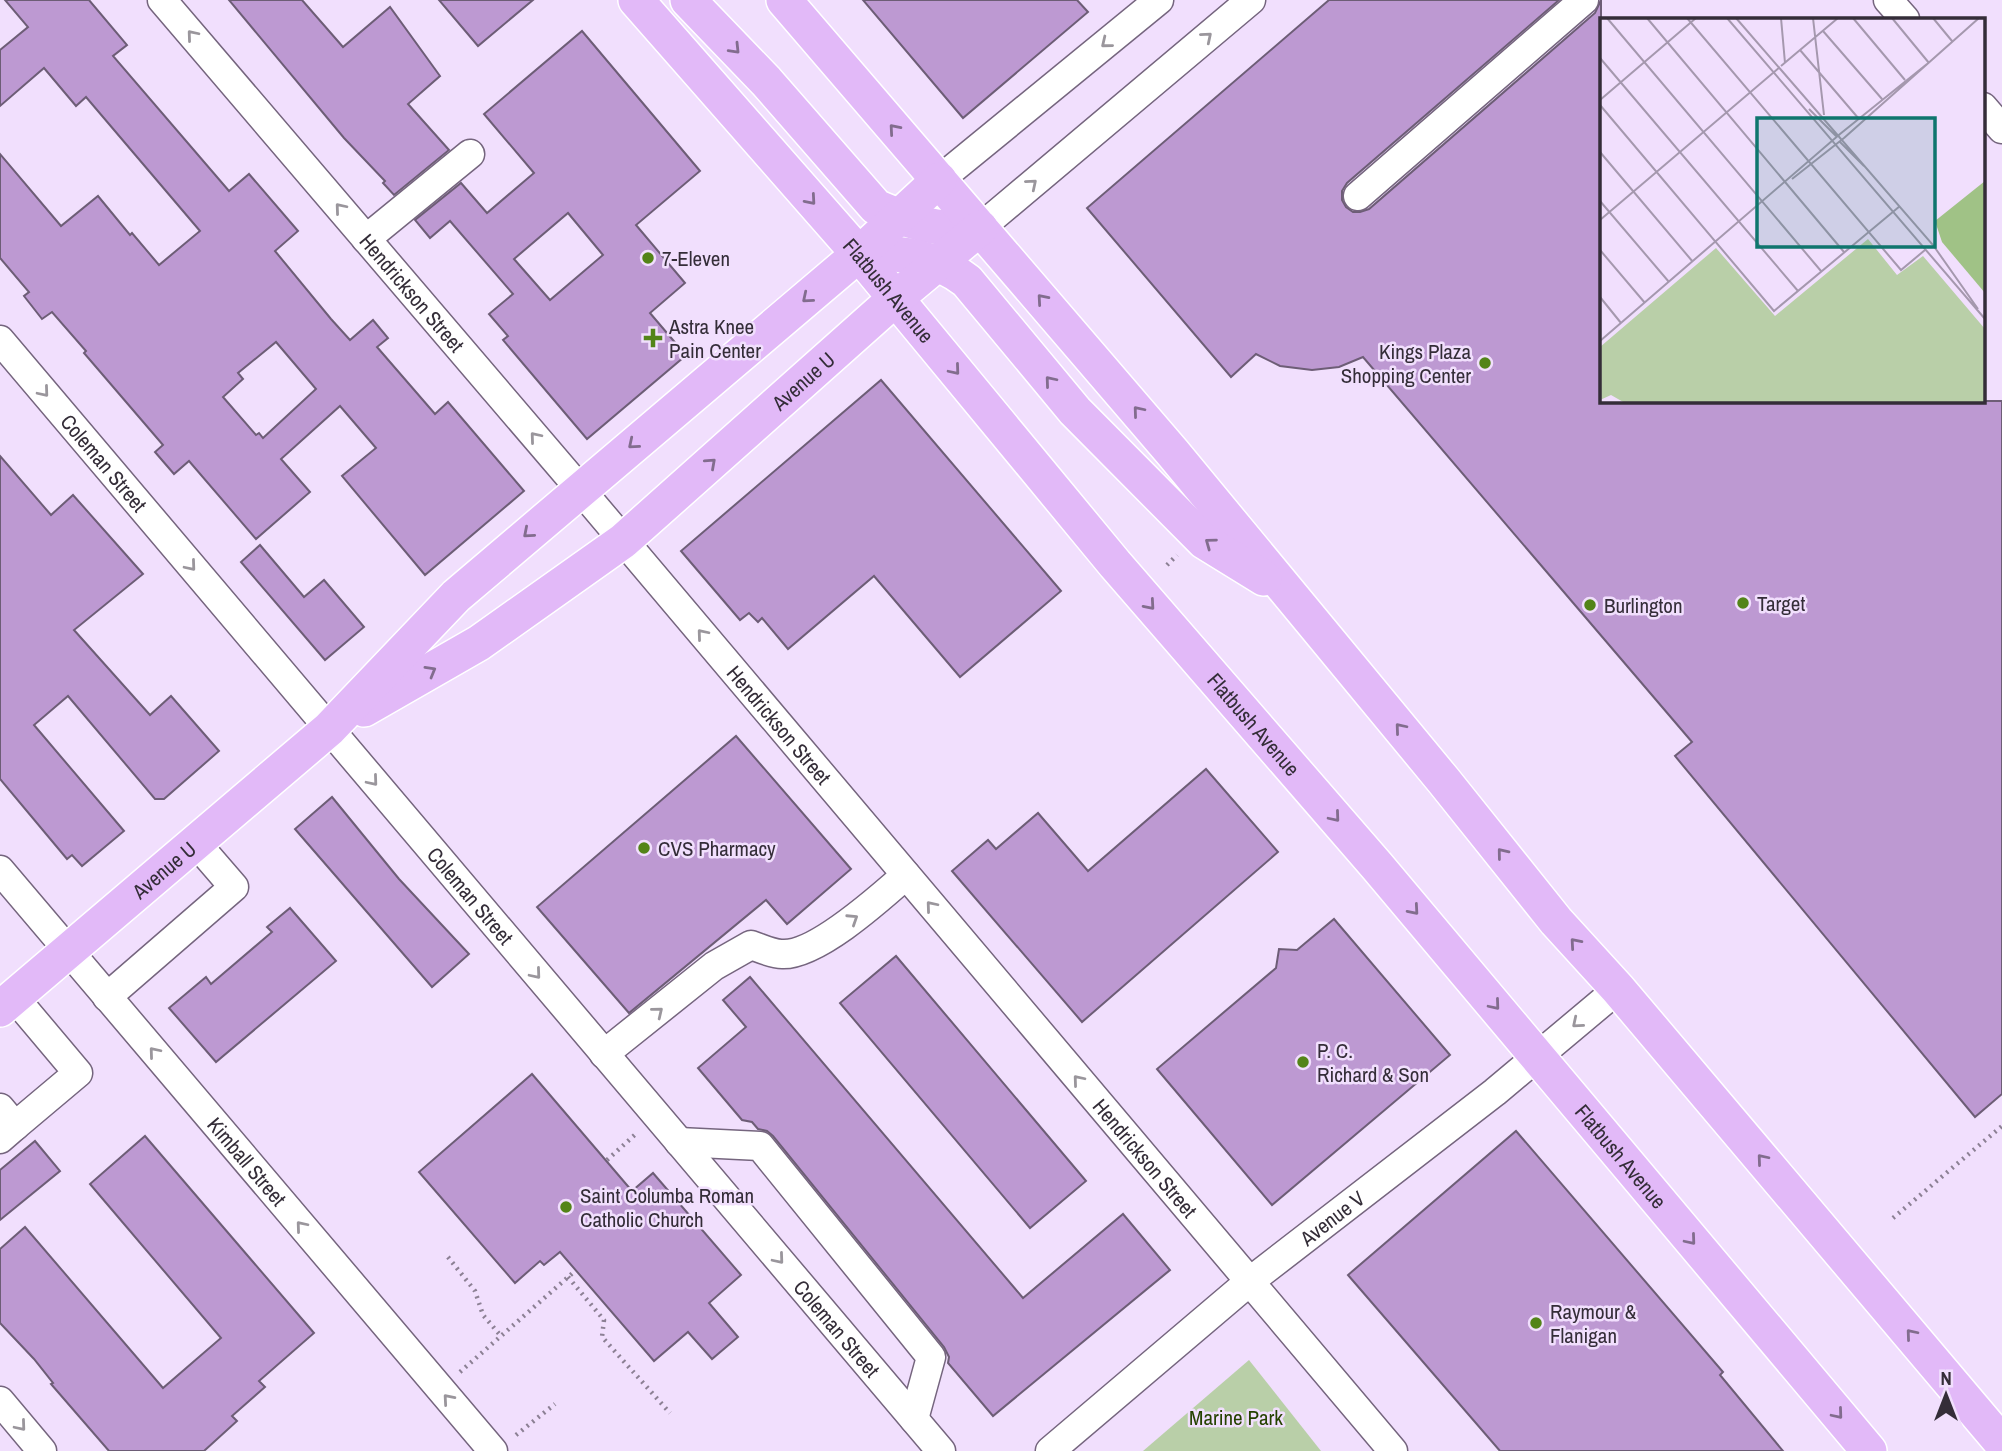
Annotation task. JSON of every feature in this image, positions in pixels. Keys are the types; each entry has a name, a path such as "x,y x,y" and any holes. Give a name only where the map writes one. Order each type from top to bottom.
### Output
{"main road":[{"name":"Flatbush Avenue","path":"636,0 859,254 1123,573 1305,782 1869,1451"},
{"path":"688,0 766,81 876,207 899,217 950,230 980,228"},
{"path":"784,0 1138,411 1556,921 1618,989 2002,1443"},
{"name":"Avenue U","path":"7,1003 329,729 456,596 859,254 939,180"},
{"name":"Avenue U","path":"329,729 479,643 623,541 896,298 980,228"},
{"path":"859,254 900,254 938,263 967,281 1075,411 1205,541 1288,592"}],"street":[{"name":"Hendrickson Street","path":"162,0 580,489 1393,1451"},
{"name":"Avenue U","path":"980,228 1251,0"},
{"path":"1358,196 1584,0"},
{"path":"1888,0 1904,18"},
{"name":"Avenue U","path":"939,180 1148,3"},
{"path":"1984,108 2002,129"},
{"path":"366,239 470,154"},
{"name":"Coleman Street","path":"0,340 942,1451"},
{"path":"107,997 234,887 196,843"},
{"name":"Kimball Street","path":"0,870 440,1390 503,1444"},
{"path":"604,1054 714,966 751,945 783,954 807,949 866,911 906,876"},
{"name":"Avenue V","path":"1051,1451 1249,1282 1495,1092 1618,989"},
{"path":"5,1125 78,1073 7,1003"},
{"path":"679,1142 760,1146 931,1357 914,1419"},
{"path":"0,1401 42,1451"}],"path":[{"path":"607,1160 657,1115"},
{"path":"1893,1218 2002,1126"},
{"path":"448,1257 475,1291 483,1315 501,1336"},
{"path":"440,1390 575,1271"},
{"path":"568,1277 604,1320 601,1337 670,1413"},
{"path":"503,1444 555,1404"}],"green space":[{"name":"Marine Park","path":"1249,1360 1321,1451 1143,1451"}],"building":[{"path":"5,0 89,0 127,45 113,56 229,191 249,174 298,231 275,251 331,319 350,340 373,320 388,338 377,347 435,414 448,402 524,491 425,575 342,476 376,448 340,406 281,459 310,492 256,539 189,461 174,474 155,452 163,445 52,312 42,319 24,296 29,292 0,258 0,154 61,226 98,196 159,265 200,231 86,97 76,106 44,68 0,106 0,50 28,27","holes":["276,342 316,389 263,438 259,433 256,435 223,397 243,379 238,373"]},
{"path":"229,0 302,0 343,47 390,7 440,76 408,104 449,150 394,195 383,183 385,181 344,138"},
{"path":"439,0 533,0 478,46"},
{"path":"863,0 1077,0 1088,12 963,118"},
{"name":"Kings Plaza Shopping Center","path":"1329,0 1559,0 1347,183 1342,191 1342,200 1346,207 1353,212 1369,209 1595,13 1601,0 1600,402 2002,401 2002,1094 1975,1117 1675,756 1692,742 1363,357 1339,367 1312,370 1280,366 1256,354 1231,377 1087,208"},
{"path":"582,31 700,171 636,225 685,283 650,313 684,353 684,357 587,439 503,340 508,336 489,314 513,294 450,221 430,238 415,220 461,183 487,213 534,173 484,114","holes":["568,213 603,255 550,300 514,259"]},
{"path":"881,380 1061,591 960,677 874,576 788,649 762,618 758,622 749,613 740,620 681,551"},
{"path":"0,456 51,515 73,495 143,574 74,630 150,715 171,696 219,751 164,799 155,799 68,696 34,725 124,831 82,866 72,855 67,859 0,779"},
{"path":"260,545 304,597 324,580 364,627 325,660 241,562"},
{"path":"736,736 851,869 787,924 766,900 629,1013 537,907"},
{"path":"1206,769 1278,852 1082,1022 952,871 988,840 996,849 1038,813 1088,871"},
{"path":"332,797 399,879 469,954 432,987 295,829"},
{"path":"290,908 336,961 216,1062 169,1008 206,977 211,984 272,932 267,927"},
{"name":"P. C. Richard & Son","path":"1334,919 1450,1055 1272,1205 1157,1069 1276,968 1279,949 1297,950"},
{"path":"896,956 1086,1181 1030,1228 840,1003"},
{"path":"750,977 1023,1298 1123,1214 1170,1270 993,1416 948,1363 949,1357 944,1347 773,1136 758,1129 752,1122 742,1120 698,1068 746,1027 723,1000"},
{"name":"Saint Columba Roman Catholic Church","path":"532,1074 632,1191 653,1173 741,1275 709,1303 738,1337 712,1359 688,1332 654,1361 560,1252 544,1265 540,1261 515,1283 419,1172"},
{"name":"Raymour & Flanigan","path":"1516,1131 1723,1372 1720,1375 1783,1451 1500,1451 1348,1275"},
{"path":"145,1136 314,1333 259,1381 265,1387 232,1416 237,1421 204,1451 109,1451 51,1384 53,1383 34,1359 0,1323 0,1249 25,1227 163,1388 221,1338 90,1184"},
{"path":"35,1141 60,1171 0,1220 0,1170"}],"place":[{"name":"7-Eleven","path":"648,258"},
{"name":"Astra Knee Pain Center","path":"653,338"},
{"name":"Kings Plaza Shopping Center","path":"1485,363"},
{"name":"Target","path":"1743,603"},
{"name":"Burlington","path":"1590,605"},
{"name":"CVS Pharmacy","path":"644,848"},
{"name":"P. C. Richard & Son","path":"1303,1062"},
{"name":"Saint Columba Roman Catholic Church","path":"566,1207"},
{"name":"Raymour & Flanigan","path":"1536,1323"}]}
